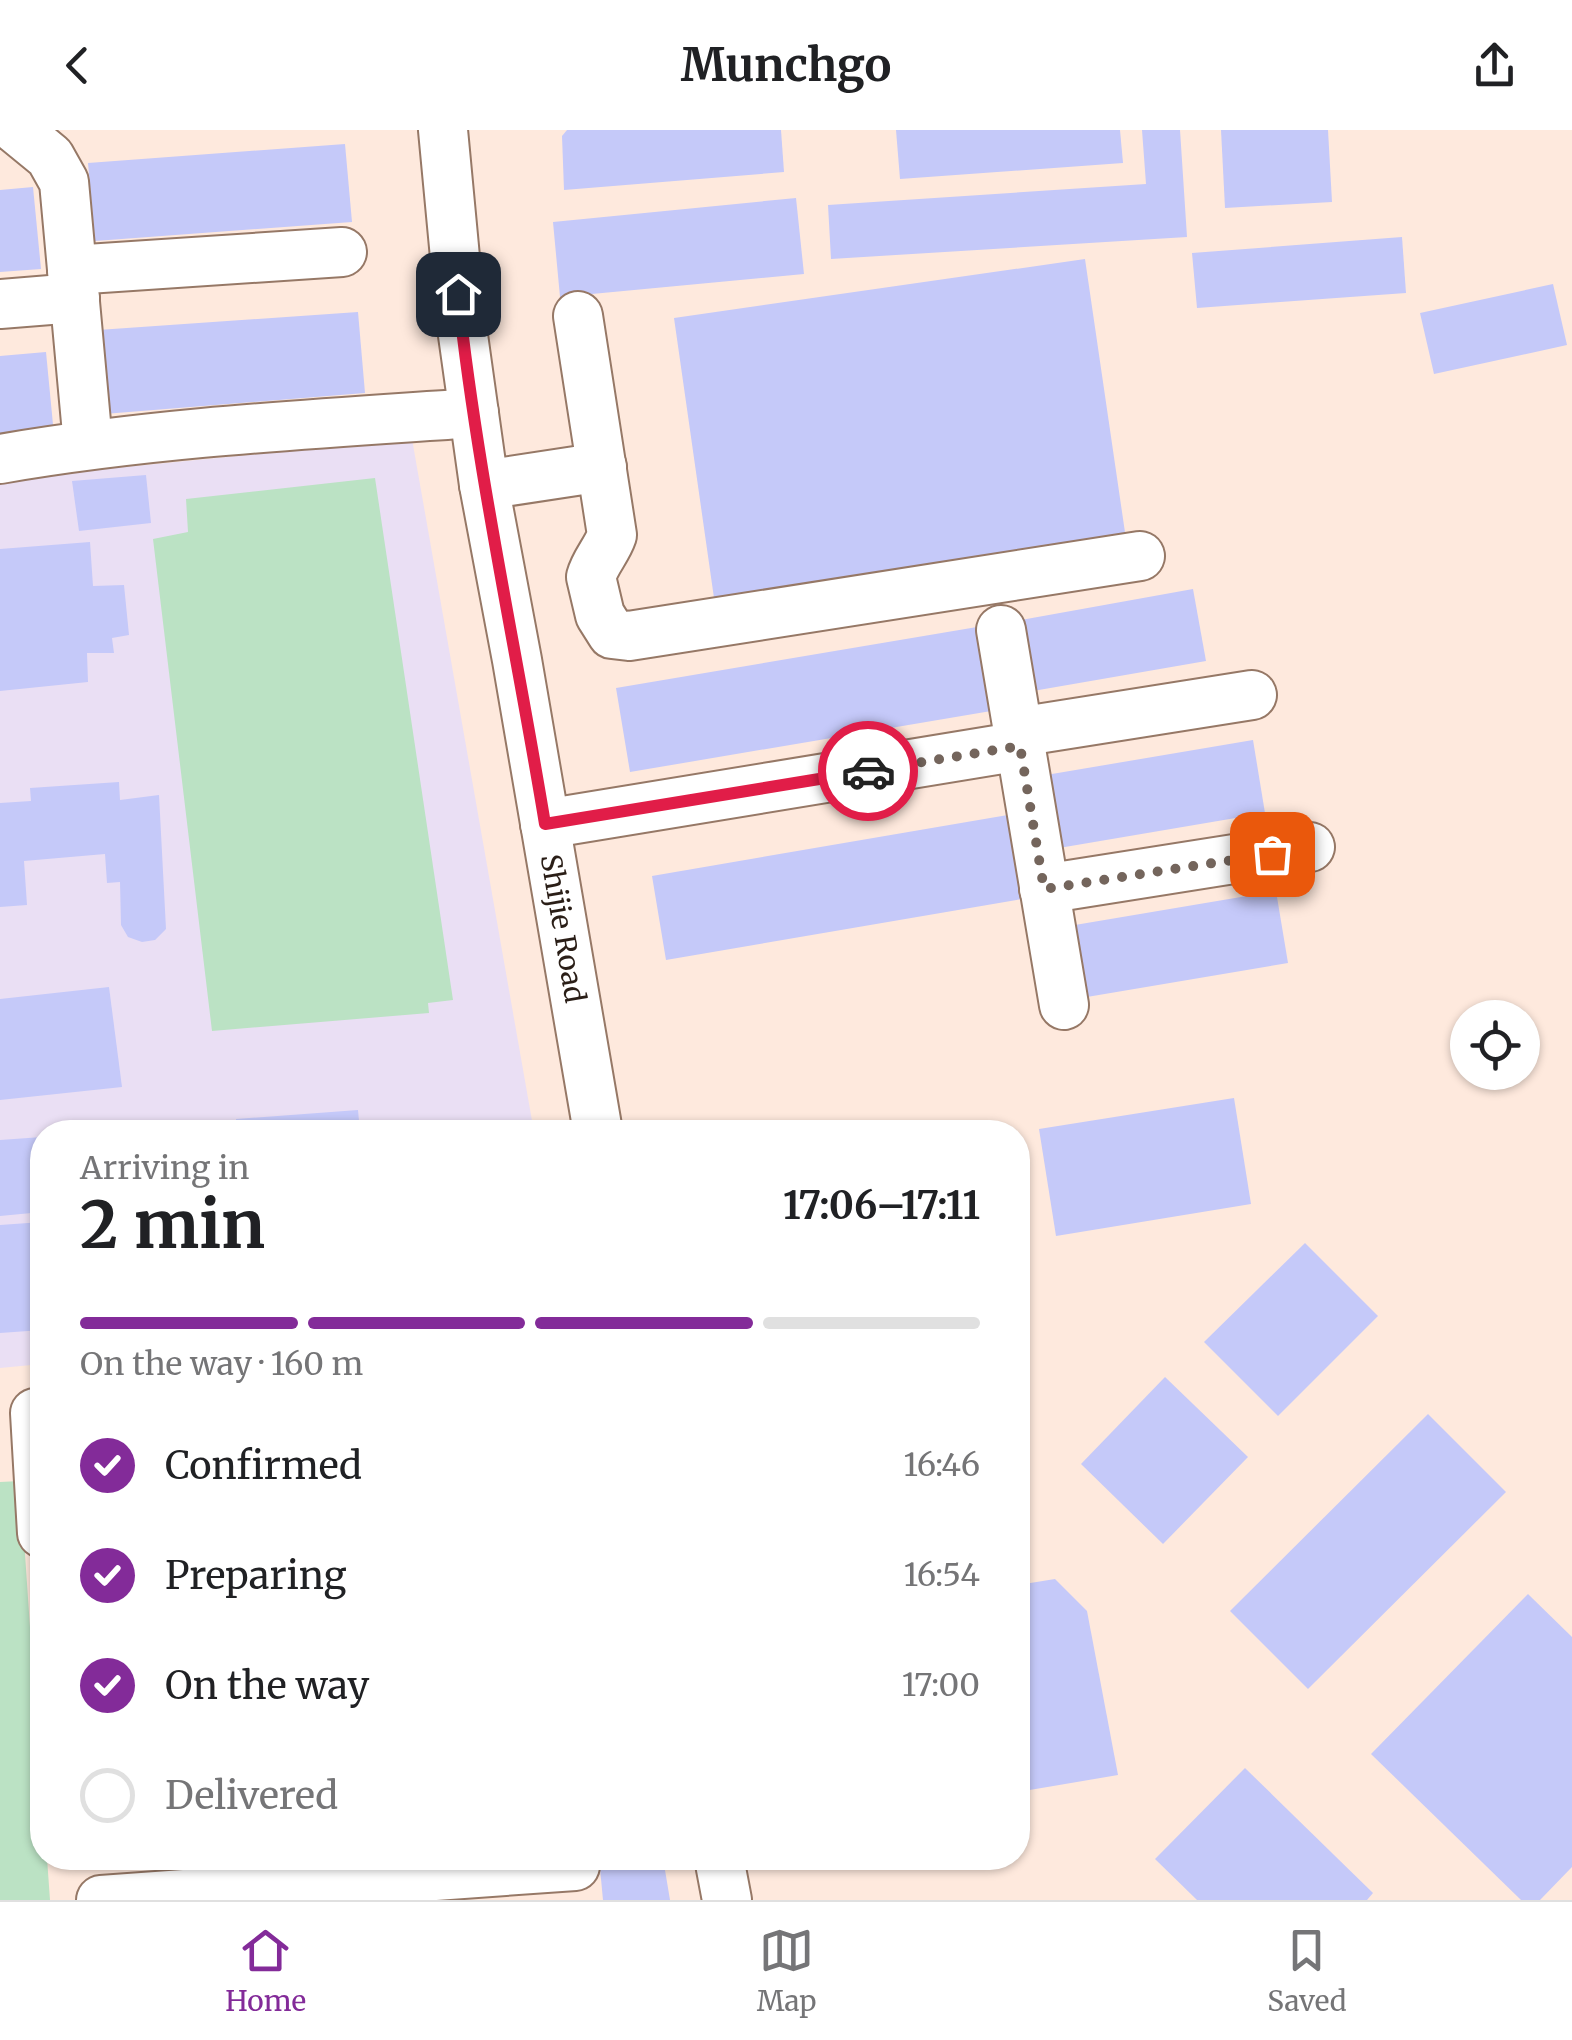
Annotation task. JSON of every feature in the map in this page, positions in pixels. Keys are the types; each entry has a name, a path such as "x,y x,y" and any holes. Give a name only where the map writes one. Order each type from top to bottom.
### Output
{"street":[{"name":"Shijie Road","path":"443,130 453,256 484,485 518,660 596,1120"},
{"path":"11,134 50,157 64,182 88,444"},
{"path":"0,304 74,284 342,252"},
{"path":"578,316 612,535 592,577 600,615 612,634 621,637 1140,556"},
{"path":"0,459 88,444 474,413"},
{"path":"484,485 602,467"},
{"path":"1000,630 1064,1004"},
{"path":"545,824 1252,695"},
{"path":"1044,889 1310,848"},
{"path":"26,1413 30,1443"},
{"path":"101,1900 301,1893 534,1870"},
{"path":"721,1870 727,1900"}],"shaded area":[{"path":"412,439 532,1120 30,1120 30,1365 0,1368 0,479"}],"green space":[{"path":"375,478 453,1000 428,1003 429,1013 212,1031 153,539 188,532 186,499"},
{"path":"20,1481 30,1627 30,1870 48,1870 50,1900 0,1900 0,1482"}],"building":[{"path":"567,130 781,130 784,172 564,190 562,136"},
{"path":"896,130 1120,130 1123,163 900,179"},
{"path":"1142,130 1180,130 1187,237 831,259 828,205 1146,184"},
{"path":"1221,130 1328,130 1332,202 1225,208"},
{"path":"345,144 352,222 95,241 88,163"},
{"path":"33,187 41,269 0,272 0,190"},
{"path":"796,198 804,274 560,297 553,222"},
{"path":"1402,237 1406,293 1197,308 1192,253"},
{"path":"1085,259 1127,546 715,605 674,318"},
{"path":"1553,284 1567,345 1434,374 1420,313"},
{"path":"358,312 365,393 104,414 98,330"},
{"path":"46,352 54,435 0,439 0,356"},
{"path":"146,475 151,523 79,531 72,481"},
{"path":"90,542 93,586 124,585 129,635 112,638 114,653 87,653 88,682 0,691 0,549"},
{"path":"1193,589 1206,661 1033,691 1021,620"},
{"path":"983,626 997,710 630,772 616,688"},
{"path":"1253,740 1265,813 1059,848 1046,775"},
{"path":"119,782 120,800 159,795 166,929 155,940 142,942 128,937 121,925 120,882 107,883 105,854 24,861 27,905 0,907 0,803 31,801 30,788"},
{"path":"1019,813 1034,897 666,960 652,876"},
{"path":"1276,891 1288,963 1081,998 1069,926"},
{"path":"109,987 122,1087 0,1100 0,999"},
{"path":"1234,1098 1251,1204 1056,1236 1039,1129"},
{"path":"358,1110 359,1120 236,1120"},
{"path":"30,1138 30,1213 0,1216 0,1140"},
{"path":"30,1223 30,1331 0,1333 0,1225"},
{"path":"1305,1243 1378,1316 1278,1416 1204,1342"},
{"path":"1165,1377 1248,1457 1163,1544 1081,1464"},
{"path":"1428,1414 1506,1492 1308,1689 1230,1611"},
{"path":"1055,1579 1087,1611 1118,1775 1030,1790 1030,1583"},
{"path":"1528,1594 1572,1637 1572,1867 1540,1900 1521,1900 1371,1754"},
{"path":"1245,1768 1373,1893 1367,1900 1197,1900 1155,1859"},
{"path":"600,1870 665,1870 670,1900 603,1900"}],"way so far":[{"path":"868,771 1020,746 1044,889 1272,854"}],"route":[{"path":"458,294 484,485 545,824 868,771"}]}
